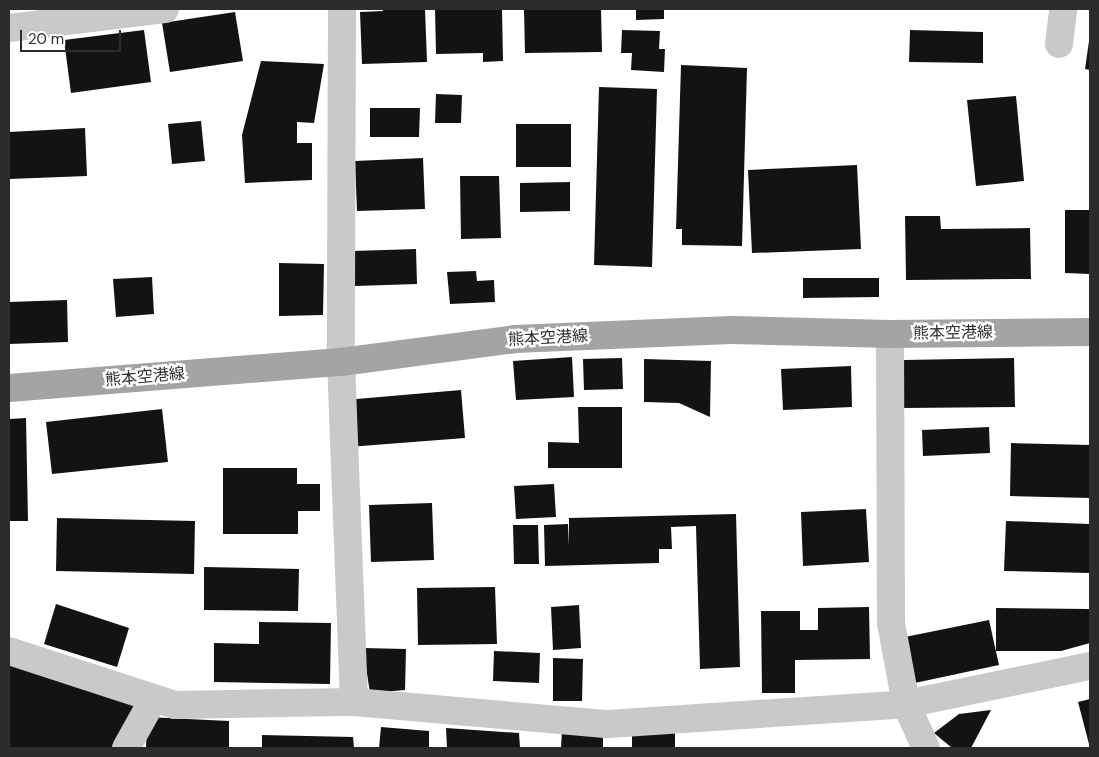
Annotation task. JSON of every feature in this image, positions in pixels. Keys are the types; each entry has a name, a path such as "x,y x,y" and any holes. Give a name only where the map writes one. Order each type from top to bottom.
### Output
{"main road":[{"name":"熊本空港線","path":"9,388 341,362 515,339 730,330 890,334 1090,332"}],"street":[{"path":"9,28 165,9"},
{"path":"342,9 341,362 354,702"},
{"path":"1059,44 1063,9"},
{"path":"890,334 892,623 906,704 926,748"},
{"path":"9,651 175,705 354,702 608,724 906,704 1090,666"},
{"path":"126,748 154,698"}],"building":[{"path":"383,9 425,9 427,62 362,64 360,12 383,11"},
{"path":"435,9 502,9 503,61 483,62 483,53 436,54"},
{"path":"524,9 601,9 602,52 525,53"},
{"path":"636,9 664,9 664,19 636,20"},
{"path":"235,12 243,61 170,72 162,23"},
{"path":"144,30 151,82 71,93 64,40"},
{"path":"622,30 660,31 659,49 665,49 664,72 631,70 632,53 621,53"},
{"path":"910,30 983,32 983,63 909,62"},
{"path":"1090,34 1090,70 1085,69"},
{"path":"261,61 324,64 314,123 297,122 297,143 312,143 312,180 245,183 242,135"},
{"path":"681,65 747,68 742,246 682,245 682,229 676,229"},
{"path":"599,87 657,89 652,267 594,265"},
{"path":"436,94 462,95 461,123 435,123"},
{"path":"1016,96 1024,181 976,186 967,100"},
{"path":"370,108 420,108 419,137 370,137"},
{"path":"201,121 205,161 172,164 168,124"},
{"path":"516,124 571,124 571,167 516,167"},
{"path":"85,128 87,176 9,179 9,132"},
{"path":"423,158 425,209 357,211 355,161"},
{"path":"857,165 861,249 752,253 748,170"},
{"path":"460,176 499,176 501,238 461,239"},
{"path":"570,182 570,211 520,212 520,183"},
{"path":"1065,210 1090,210 1090,274 1065,273"},
{"path":"905,216 940,216 941,229 1030,228 1031,279 906,280"},
{"path":"416,249 417,284 355,286 353,251"},
{"path":"279,263 324,264 323,315 279,316"},
{"path":"476,271 477,281 494,280 495,302 450,304 447,272"},
{"path":"152,277 154,314 116,317 113,279"},
{"path":"803,278 879,278 879,297 803,298"},
{"path":"67,300 68,342 9,344 9,302"},
{"path":"572,357 574,397 516,400 513,361"},
{"path":"622,358 623,389 584,390 583,359"},
{"path":"1014,358 1015,407 904,408 904,360"},
{"path":"644,359 711,361 710,417 679,403 644,402"},
{"path":"851,366 852,407 783,410 781,369"},
{"path":"461,390 465,438 348,447 345,400"},
{"path":"578,407 622,407 622,468 548,468 548,442 579,443"},
{"path":"162,409 168,462 52,474 46,422"},
{"path":"26,418 28,521 9,521 9,419"},
{"path":"989,427 990,453 923,456 922,430"},
{"path":"1011,443 1090,445 1090,498 1010,496"},
{"path":"223,468 297,468 297,484 320,484 320,511 298,511 298,534 223,534"},
{"path":"554,484 556,517 516,519 514,486"},
{"path":"432,503 434,560 371,562 369,505"},
{"path":"866,509 869,562 803,566 801,512"},
{"path":"736,514 740,667 700,669 696,526 671,527 672,549 659,549 659,563 545,566 544,525 568,524 569,546 569,518"},
{"path":"57,518 195,521 194,574 56,571"},
{"path":"1006,521 1090,524 1090,573 1004,571"},
{"path":"513,525 538,525 539,564 514,564"},
{"path":"204,567 299,569 298,611 204,610"},
{"path":"495,587 497,644 418,645 417,588"},
{"path":"56,604 129,628 117,667 44,644"},
{"path":"579,605 581,648 553,650 551,607"},
{"path":"869,607 870,659 795,660 795,693 762,693 761,611 800,611 800,630 818,630 818,608"},
{"path":"996,608 1090,609 1090,643 1061,651 996,651"},
{"path":"989,620 999,665 910,684 900,638"},
{"path":"259,622 331,623 330,684 214,682 214,643 259,644"},
{"path":"363,648 406,649 405,690 370,693"},
{"path":"494,651 540,653 539,683 493,681"},
{"path":"553,658 583,659 582,701 553,701"},
{"path":"9,662 140,704 114,748 9,748"},
{"path":"1090,699 1090,748 1078,702"},
{"path":"991,710 971,748 952,748 934,733 959,714"},
{"path":"147,717 229,721 229,748 146,748"},
{"path":"381,727 429,731 429,748 379,748"},
{"path":"446,728 519,733 520,748 447,748"},
{"path":"562,730 603,732 603,748 561,748"},
{"path":"632,730 675,730 675,748 632,748"},
{"path":"262,735 353,737 354,748 262,748"}]}
